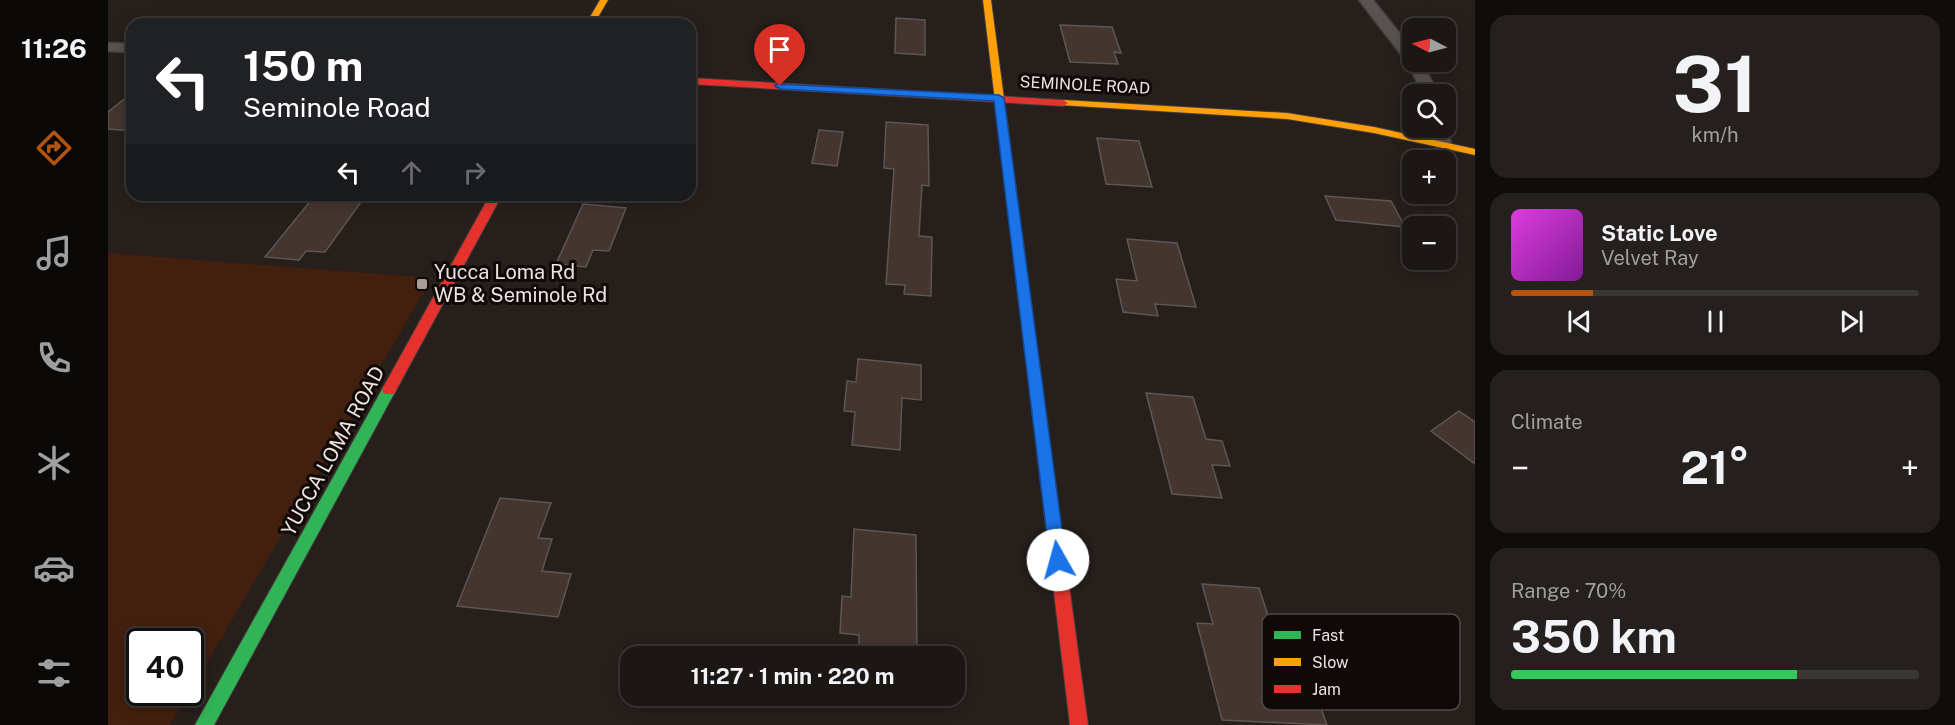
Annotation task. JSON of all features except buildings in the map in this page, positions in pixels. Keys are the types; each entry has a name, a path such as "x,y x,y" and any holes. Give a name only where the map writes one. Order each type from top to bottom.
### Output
{"street":[{"path":"594,18 604,0"},
{"path":"987,0 1079,725"},
{"path":"1366,0 1402,46"},
{"path":"108,47 126,48"},
{"name":"SEMINOLE ROAD","path":"696,81 1287,116 1402,130"},
{"name":"SEMINOLE ROAD","path":"1446,138 1475,152"},
{"name":"YUCCA LOMA ROAD","path":"204,725 493,201"}],"shaded area":[{"path":"108,253 432,278 204,668 204,628 126,628 126,706 181,706 170,725 108,725"}],"traffic: fast":[{"path":"204,725 389,390"}],"traffic: slow":[{"path":"594,18 604,0"},
{"path":"987,0 1027,319"},
{"path":"1063,103 1287,116 1374,130 1475,152"}],"traffic: jam":[{"path":"696,81 1063,103"},
{"path":"389,390 493,201"},
{"path":"1027,319 1079,725"}],"place":[{"name":"Yucca Loma Rd WB & Seminole Rd","path":"422,284"}],"route":[{"path":"780,86 999,98 1058,560"}]}
